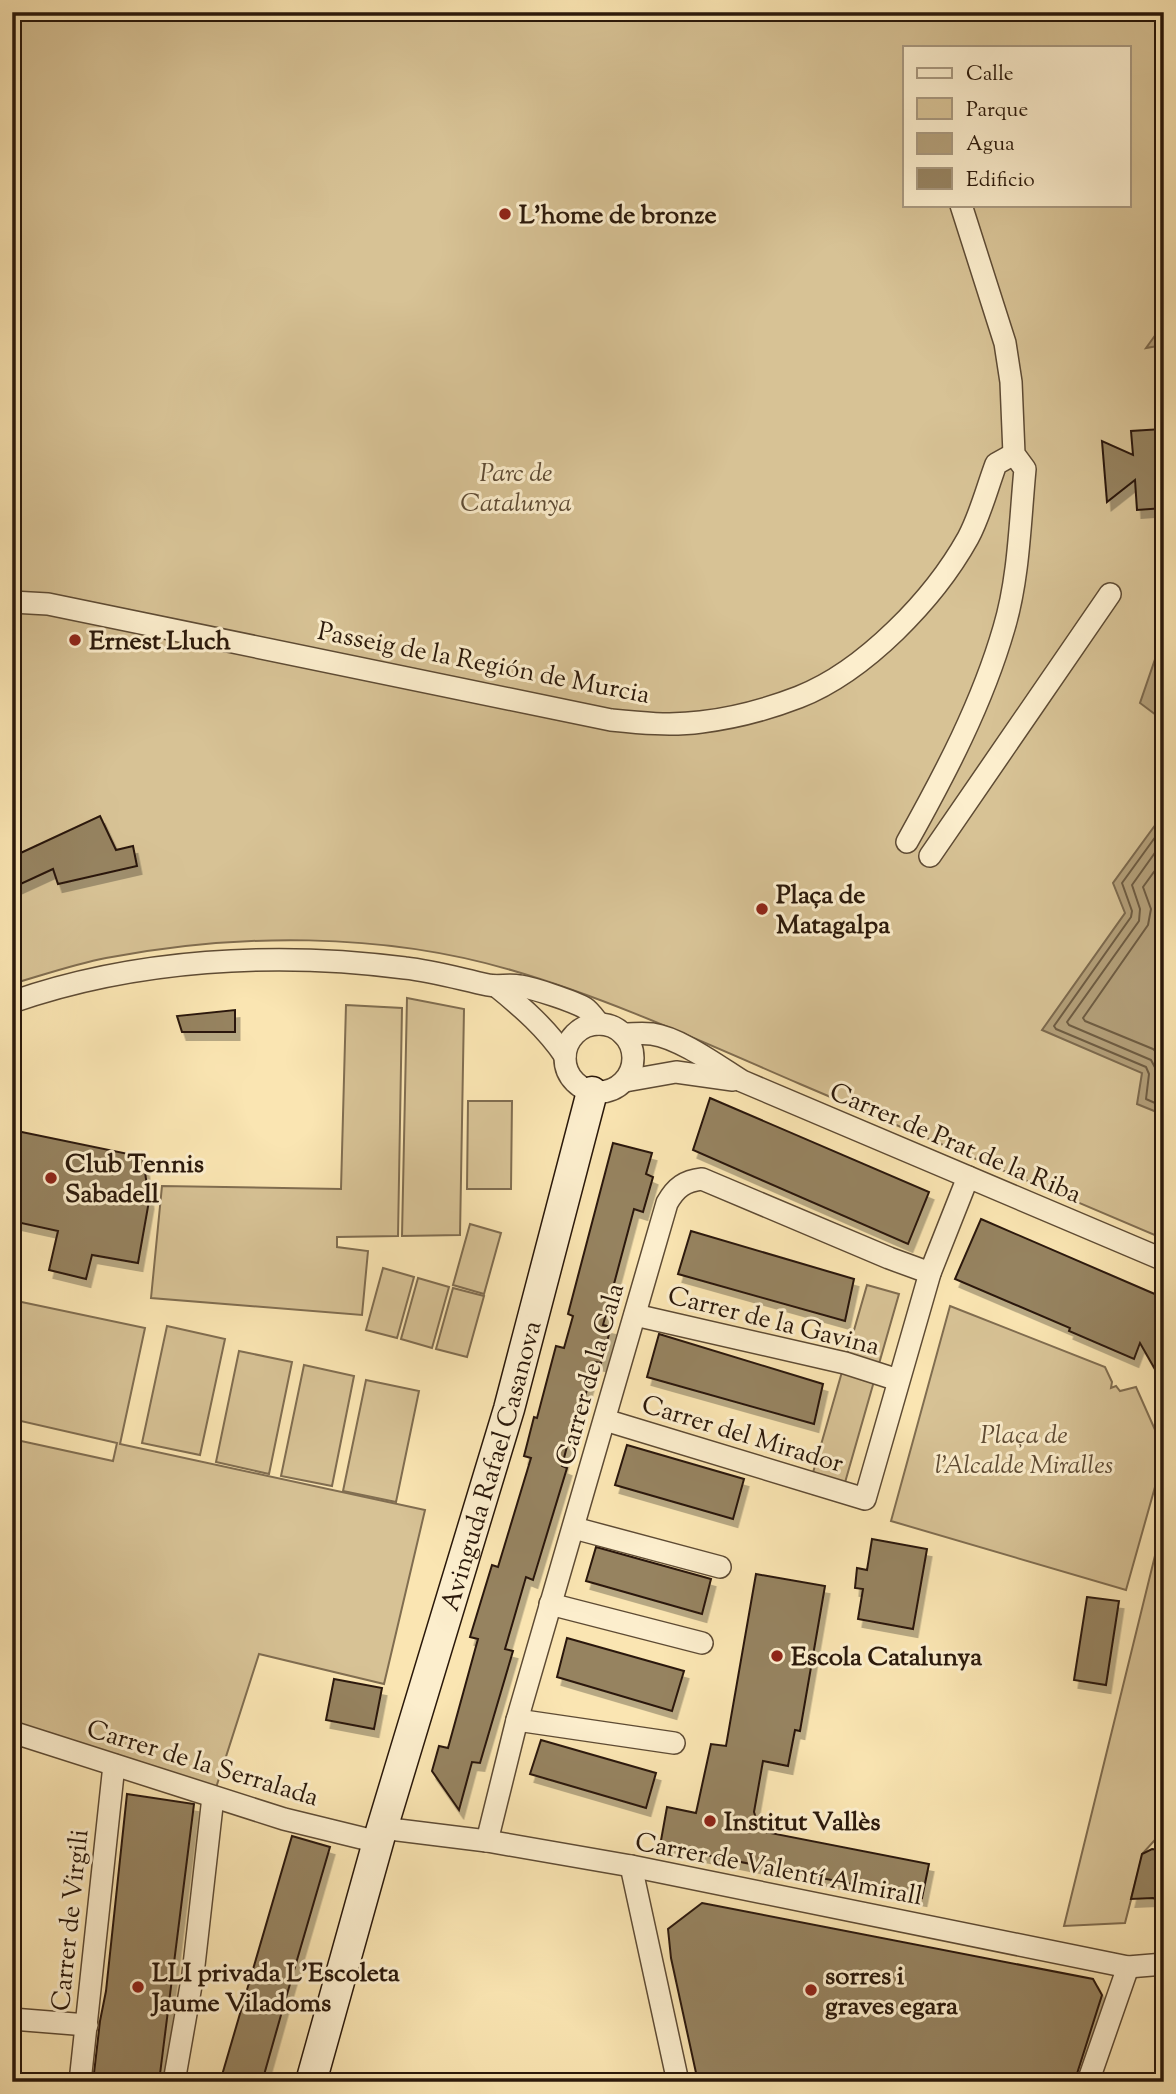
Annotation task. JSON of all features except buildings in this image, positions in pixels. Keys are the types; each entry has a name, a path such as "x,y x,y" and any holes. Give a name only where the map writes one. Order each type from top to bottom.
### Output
{"street":[{"path":"907,842 967,730 1004,627 1017,547 1011,382 1005,343 961,206"},
{"name":"Passeig de la Región de Murcia","path":"12,602 48,604 611,720 649,724 700,723 747,713 801,696 844,671 877,647 905,621 949,570 1012,462"},
{"path":"929,856 1110,594"},
{"path":"12,1002 41,992 127,973 184,965 275,959 343,961 408,968 496,986 518,985 586,1008 599,1024"},
{"path":"496,986 519,1004 552,1037 565,1056 569,1075 575,1083 592,1092 615,1089 625,1081 634,1062 630,1042 623,1034 608,1025 599,1024 580,1029 572,1037 565,1056"},
{"name":"Carrer de Prat de la Riba","path":"623,1034 654,1034 698,1052 742,1081 1156,1257"},
{"name":"Carrer de Prat de la Riba","path":"625,1081 676,1072 742,1081"},
{"name":"Avinguda Rafael Casanova","path":"311,2082 380,1835 509,1409 592,1092"},
{"path":"898,1380 930,1272 968,1177"},
{"name":"Carrer de la Cala","path":"487,1841 550,1604 606,1420 667,1203 673,1193 683,1183 702,1179 889,1258 930,1272"},
{"name":"Carrer de la Gavina","path":"635,1315 845,1363 898,1380"},
{"name":"Carrer del Mirador","path":"606,1420 865,1499 898,1380"},
{"path":"574,1528 720,1567"},
{"path":"550,1604 702,1643"},
{"path":"517,1720 674,1743"},
{"name":"Carrer de la Serralada","path":"12,1732 284,1819 380,1835"},
{"name":"Carrer de Virgili","path":"80,2082 114,1765"},
{"path":"174,2082 192,1975 214,1797"},
{"name":"Carrer de Valentí Almirall","path":"380,1835 487,1841 631,1866 1128,1967 1164,1964"},
{"path":"631,1866 678,2082"},
{"path":"1088,2082 1128,1967"},
{"path":"12,2019 87,2025"}],"green space":[{"name":"Parc de Catalunya","path":"12,12 1164,12 1164,1239 621,1008 511,970 411,949 309,940 206,944 106,958 12,984"},
{"path":"407,998 464,1009 460,1235 402,1236"},
{"path":"346,1005 402,1008 398,1236 337,1237 337,1247 368,1251 362,1315 151,1298 162,1186 341,1189"},
{"path":"468,1101 512,1101 511,1189 467,1189"},
{"path":"470,1224 501,1233 484,1294 453,1285"},
{"path":"383,1268 414,1277 397,1338 366,1330"},
{"path":"418,1278 449,1287 432,1348 401,1339"},
{"path":"867,1285 899,1294 844,1486 812,1476"},
{"path":"453,1288 484,1296 467,1357 436,1349"},
{"path":"12,1300 145,1328 120,1444 425,1510 384,1684 259,1654 213,1797 12,1732 12,1439 113,1461 117,1443 12,1419"},
{"name":"Plaça de l'Alcalde Miralles","path":"950,1306 1105,1367 1112,1382 1111,1388 1116,1386 1120,1391 1136,1387 1164,1455 1126,1590 891,1521"},
{"path":"167,1326 225,1339 200,1455 142,1443"},
{"path":"239,1351 292,1362 269,1474 216,1462"},
{"path":"304,1365 354,1376 332,1486 281,1476"},
{"path":"366,1380 419,1391 396,1502 343,1491"},
{"path":"1164,1519 1164,1830 1143,1853 1125,1923 1064,1926"}],"water":[{"path":"1164,323 1164,345 1146,348"},
{"path":"1164,633 1164,721 1140,703"},
{"path":"1164,813 1164,1115 1137,1104 1142,1073 1042,1030 1125,913 1113,883"}],"place":[{"name":"L'home de bronze","path":"505,214"},
{"name":"Ernest Lluch","path":"75,640"},
{"name":"Plaça de Matagalpa","path":"762,909"},
{"name":"Club Tennis Sabadell","path":"51,1178"},
{"name":"Escola Catalunya","path":"777,1656"},
{"name":"Institut Vallès","path":"710,1821"},
{"name":"LLI privada L'Escoleta Jaume Viladoms","path":"138,1987"},
{"name":"sorres i graves egara","path":"811,1990"}]}
